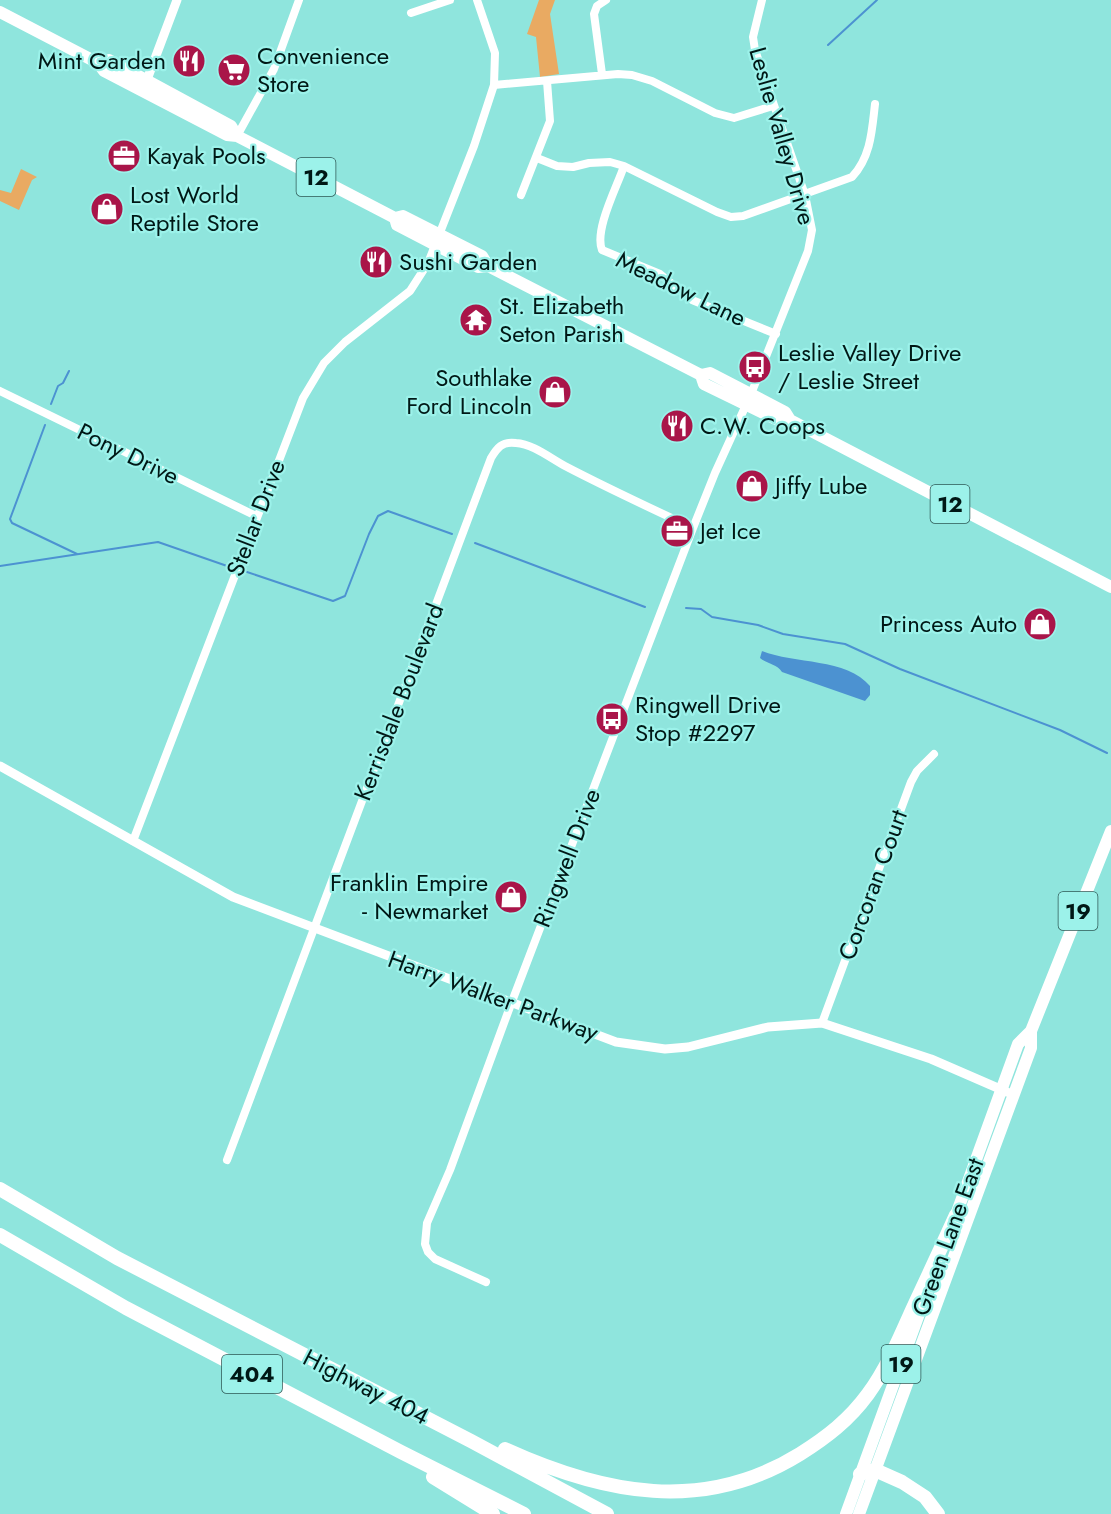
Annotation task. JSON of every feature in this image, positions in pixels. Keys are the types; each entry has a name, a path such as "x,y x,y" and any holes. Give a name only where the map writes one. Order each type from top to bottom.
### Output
{"highway":[{"name":"Highway 404","path":"0,1189 125,1262 607,1514"},
{"path":"426,1418 446,1421 526,1459 580,1479 627,1490 689,1492 719,1488 755,1477 779,1466 835,1430 868,1394 893,1353 956,1215"},
{"name":"Highway 404","path":"0,1235 126,1308 524,1514"},
{"path":"401,1452 419,1469 492,1514"},
{"path":"860,1474 875,1470 916,1490 939,1514"}],"main road":[{"name":"12","path":"0,12 98,63 109,60 145,85 231,126 237,136 394,218 397,225 437,240 478,267 488,266 701,375 710,373 748,400 785,412 790,420 1111,587"},
{"name":"Green Lane East","path":"859,1514 1031,1048 1031,1031 1111,831"},
{"name":"Green Lane East","path":"846,1514 1000,1090 1018,1044 1031,1031"}],"street":[{"path":"145,85 177,0"},
{"path":"237,136 274,69 299,0"},
{"path":"411,14 450,0"},
{"name":"Stellar Drive","path":"133,841 296,412 324,363 342,344 410,291 428,263 474,146 494,85 495,53 477,0"},
{"path":"602,74 594,14 597,6 606,0"},
{"name":"Leslie Valley Drive","path":"748,400 808,251 812,230 804,195 759,64 753,37 762,0"},
{"path":"494,85 602,74 632,75 652,81 715,113 734,118 773,106"},
{"path":"521,195 550,121 547,81"},
{"path":"537,158 557,166 610,162 624,166 717,212 731,217 742,216 759,212 852,177 861,168 871,136 875,104"},
{"name":"Meadow Lane","path":"624,166 599,240 602,250 660,274 693,300 776,334"},
{"name":"Pony Drive","path":"0,391 256,516"},
{"name":"Ringwell Drive","path":"486,1282 435,1259 428,1252 424,1235 693,528 748,400"},
{"name":"Kerrisdale Boulevard","path":"227,1160 491,458 501,445 515,442 526,445 693,528"},
{"name":"Corcoran Court","path":"822,1023 911,782 917,771 934,754"},
{"name":"Harry Walker Parkway","path":"0,766 233,897 616,1042 665,1049 688,1047 768,1026 822,1023 931,1059 1014,1094"}],"shaded area":[{"path":"539,0 555,0 550,14 559,74 540,77 536,37 527,34"},
{"path":"21,169 37,177 32,180 19,210 0,201 0,190 11,193"}],"water":[{"path":"762,651 848,671 860,677 870,686 870,695 865,701 782,672 760,658"}],"waterway":[{"path":"828,45 877,0"},
{"path":"51,404 58,386 63,383 69,371"},
{"path":"45,425 10,519 12,523 77,554"},
{"path":"244,571 333,601 345,596 378,516 388,511 452,534"},
{"path":"0,566 158,542 230,567"},
{"path":"475,543 645,607"},
{"path":"686,608 701,609 712,617 758,625 783,634 845,644 900,669 1060,730 1107,753"}],"place":[{"name":"Mint Garden","path":"189,61"},
{"name":"Convenience Store","path":"234,70"},
{"name":"Kayak Pools","path":"124,156"},
{"name":"Lost World Reptile Store","path":"107,209"},
{"name":"Sushi Garden","path":"376,262"},
{"name":"St. Elizabeth Seton Parish","path":"476,320"},
{"name":"Leslie Valley Drive / Leslie Street","path":"755,367"},
{"name":"Southlake Ford Lincoln","path":"555,392"},
{"name":"C.W. Coops","path":"677,426"},
{"name":"Jiffy Lube","path":"752,486"},
{"name":"Jet Ice","path":"677,531"},
{"name":"Princess Auto","path":"1040,624"},
{"name":"Ringwell Drive Stop #2297","path":"612,719"},
{"name":"Franklin Empire - Newmarket","path":"511,897"}]}
